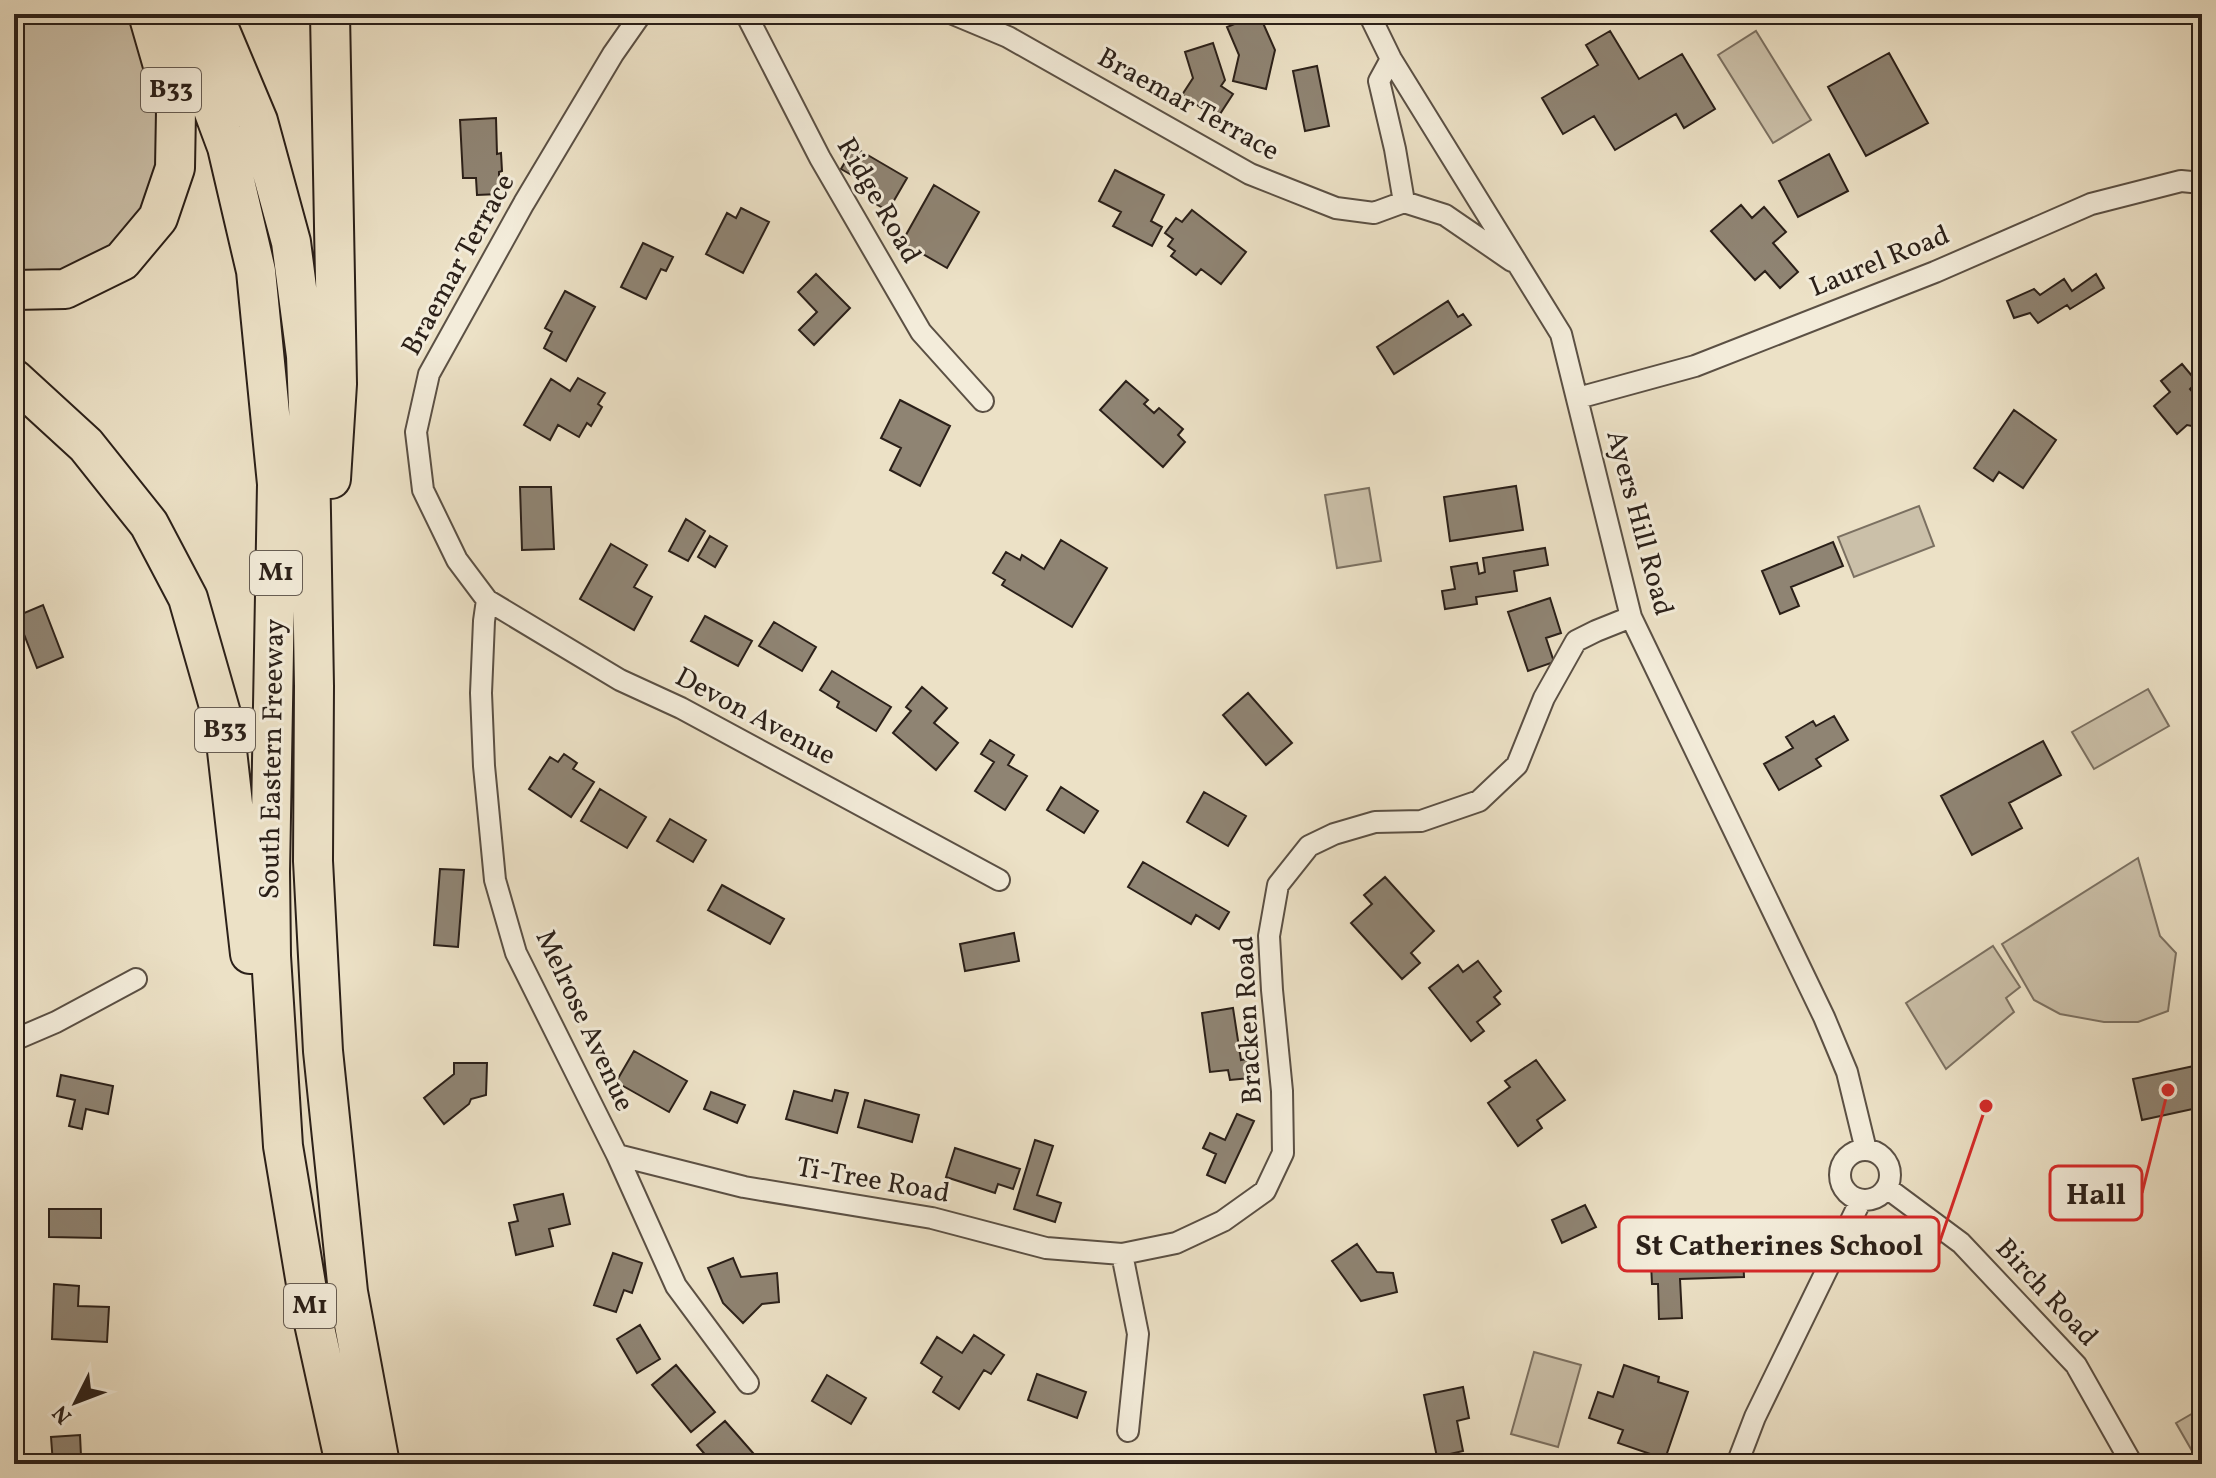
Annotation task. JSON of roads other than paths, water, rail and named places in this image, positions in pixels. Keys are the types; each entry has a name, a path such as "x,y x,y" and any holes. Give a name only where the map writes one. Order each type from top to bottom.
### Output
{"highway":[{"name":"B33","path":"14,290 65,289 122,261 158,218 175,168 176,111 148,14"},
{"name":"South Eastern Freeway","path":"174,14 224,137 256,271 277,484 270,872 271,956 283,1146 308,1296 345,1464"},
{"name":"South Eastern Freeway","path":"213,14 258,121 291,242 306,356 314,686 313,861 323,1051 348,1292 380,1464"},
{"path":"314,686 337,406 330,14"},
{"name":"B33","path":"14,379 86,445 149,524 188,598 224,724 254,988 283,1146"}],"street":[{"name":"Braemar Terrace","path":"487,600 457,560 423,490 416,432 429,374 524,203 613,54 641,14"},
{"name":"Ridge Road","path":"746,14 820,158 921,332 983,401"},
{"name":"Braemar Terrace","path":"953,14 1008,37 1250,174 1336,208 1374,213 1404,202"},
{"name":"Ayers Hill Road","path":"1369,14 1391,59 1561,334 1631,617 1824,1017 1847,1072 1866,1150"},
{"path":"1391,59 1379,81 1404,202 1445,215 1519,265"},
{"name":"Laurel Road","path":"1578,398 1695,366 1935,272 2091,204 2181,181 2202,183"},
{"name":"Devon Avenue","path":"487,600 620,680 681,708 999,880"},
{"name":"Melrose Avenue","path":"487,600 481,693 484,766 495,880 516,953 617,1155 676,1286 748,1383"},
{"name":"Bracken Road","path":"1122,1254 1176,1243 1223,1221 1265,1191 1283,1153 1282,1091 1269,936 1278,885 1309,846 1334,834 1375,822 1421,821 1479,801 1517,765 1544,698 1576,641 1631,617"},
{"path":"14,1040 56,1022 136,979"},
{"path":"1866,1150 1874,1152 1887,1163 1889,1171 1887,1188 1875,1198 1861,1200 1846,1192 1840,1177 1841,1168 1850,1155 1866,1150"},
{"name":"Ti-Tree Road","path":"617,1155 744,1187 932,1218 1046,1248 1122,1254"},
{"name":"Birch Road","path":"1887,1188 1961,1243 2076,1365 2132,1464"},
{"path":"1737,1464 1755,1417 1861,1200"},
{"path":"1122,1254 1138,1334 1128,1431"}],"place":[{"name":"Hall","path":"2168,1090"},
{"name":"St Catherines School","path":"1986,1106"}]}
